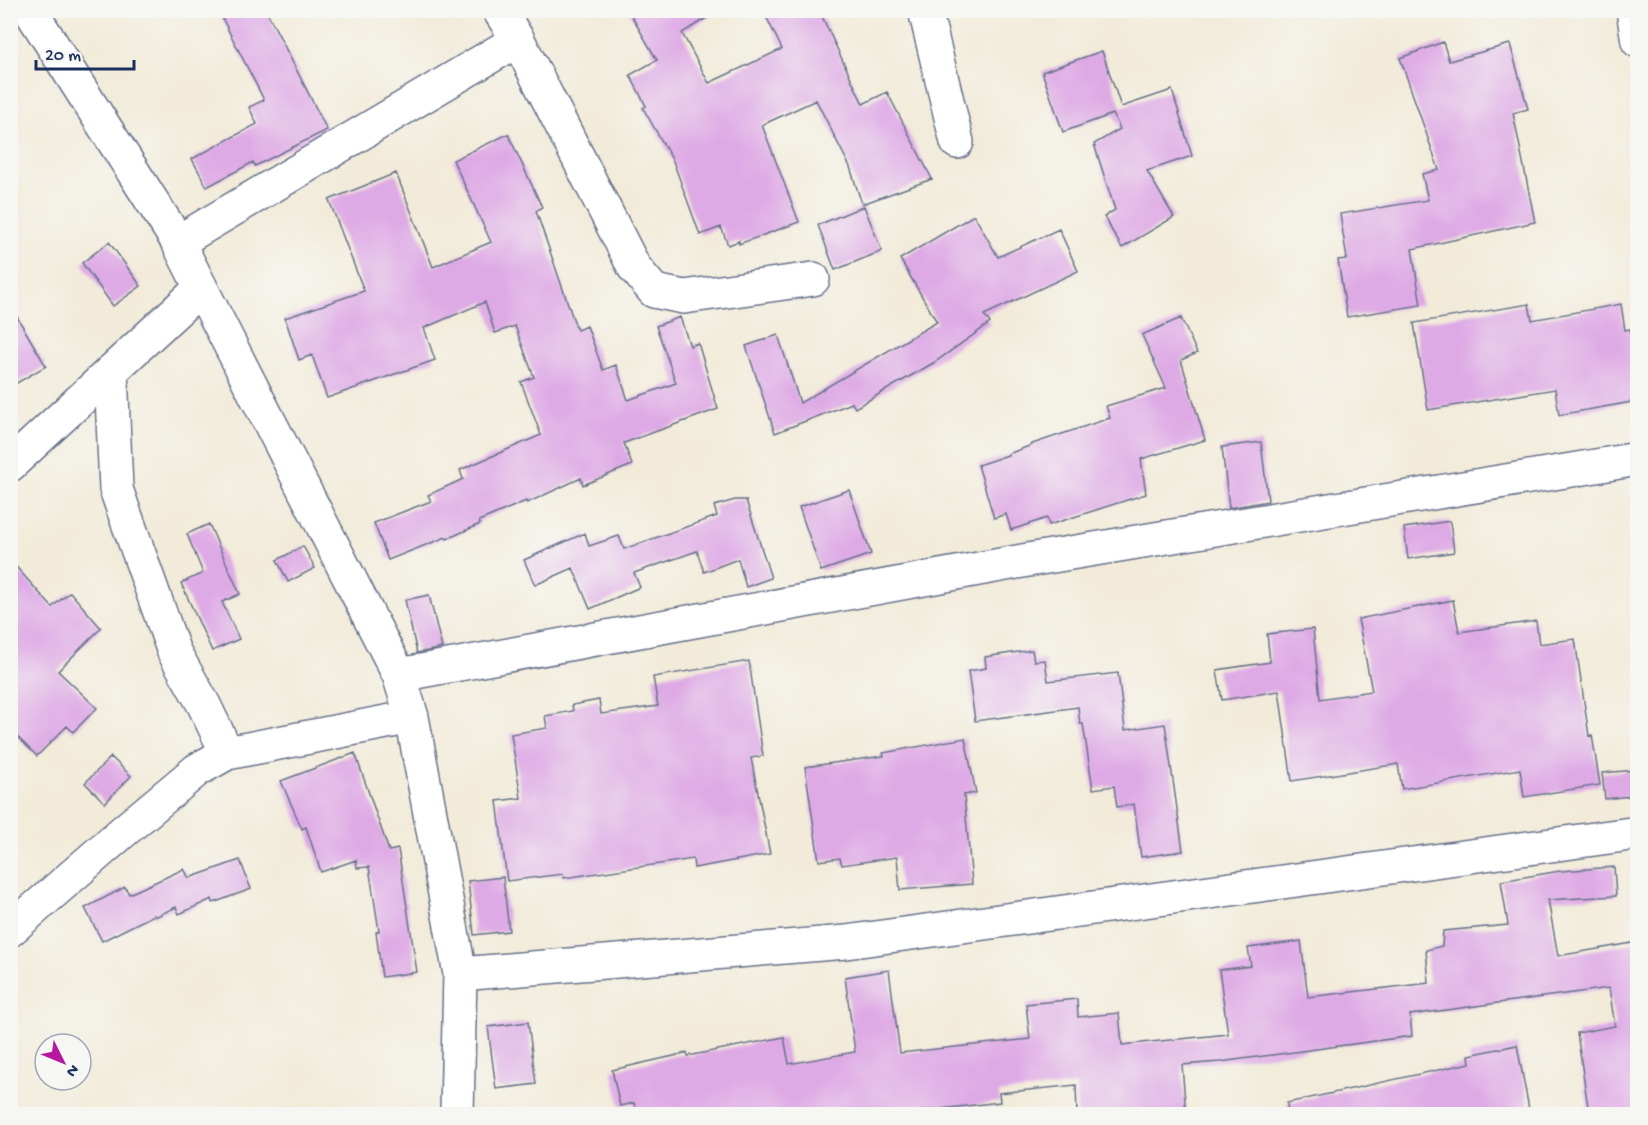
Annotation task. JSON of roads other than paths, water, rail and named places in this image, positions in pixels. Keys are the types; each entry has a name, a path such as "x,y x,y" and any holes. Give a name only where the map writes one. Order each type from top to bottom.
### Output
{"street":[{"path":"30,10 178,242 399,675 412,717 460,974 457,1114"},
{"path":"499,10 518,40 634,267 654,291 684,297 813,279"},
{"path":"925,10 957,142"},
{"path":"1632,10 1638,41"},
{"path":"178,242 518,40"},
{"path":"10,465 201,288"},
{"path":"111,371 116,489 174,652 204,705 227,753"},
{"path":"399,675 1028,560 1638,459"},
{"path":"10,930 197,770 227,753 412,717"},
{"path":"460,974 846,942 1638,833"}]}
